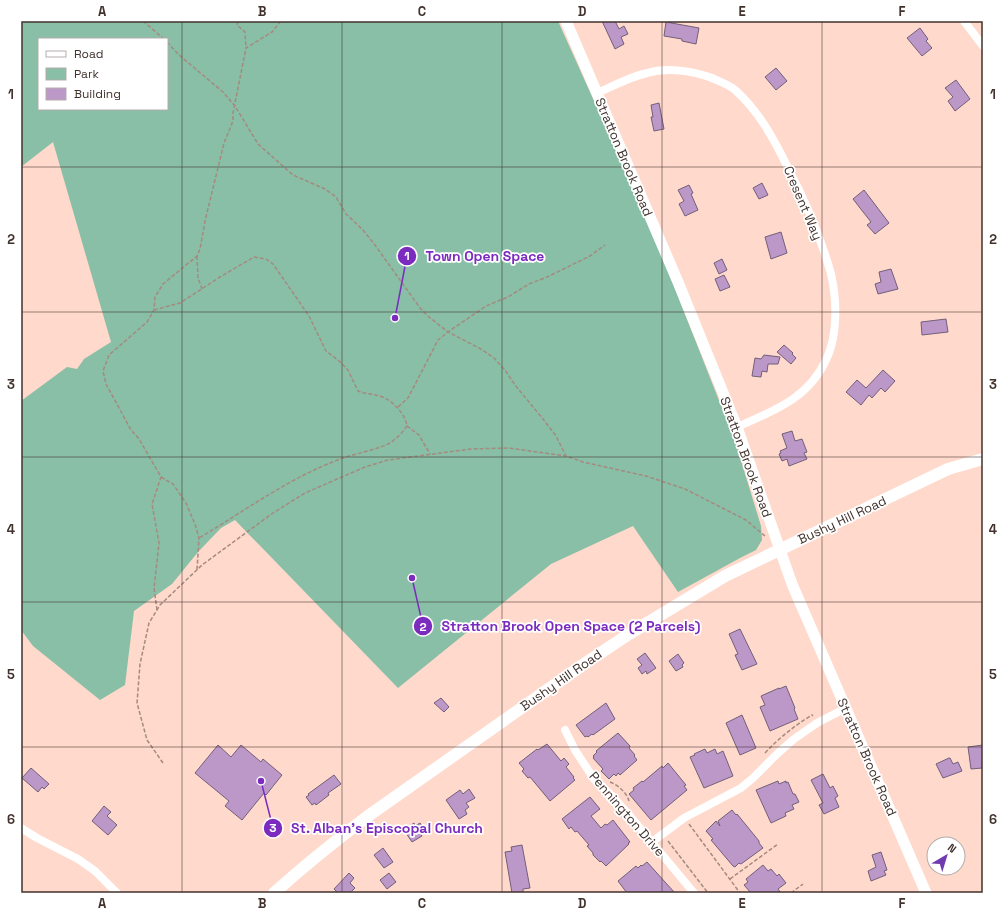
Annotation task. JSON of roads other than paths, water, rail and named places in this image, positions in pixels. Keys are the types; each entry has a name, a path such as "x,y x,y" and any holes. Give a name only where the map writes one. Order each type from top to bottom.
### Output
{"main road":[{"name":"Bushy Hill Road","path":"274,893 329,846 368,816 629,634 725,576 948,469 983,459"}],"street":[{"name":"Stratton Brook Road","path":"566,21 678,282 737,427 780,550 809,625 926,893"},
{"path":"964,21 983,46"},
{"name":"Cresent Way","path":"597,92 647,73 664,70 690,72 712,78 733,88 754,110 771,133 807,206 831,275 835,300 834,328 831,346 826,360 815,380 805,391 777,410 737,427"},
{"path":"652,842 684,818 741,788 777,754 817,723 846,708"},
{"name":"Pennington Drive","path":"565,730 575,750 594,779 611,795 694,893"},
{"path":"21,828 78,859 95,871 117,893"}],"place":[{"name":"Town Open Space","path":"395,318"},
{"name":"Stratton Brook Open Space (2 Parcels)","path":"412,578"},
{"name":"St. Alban's Episcopal Church","path":"261,781"}]}
